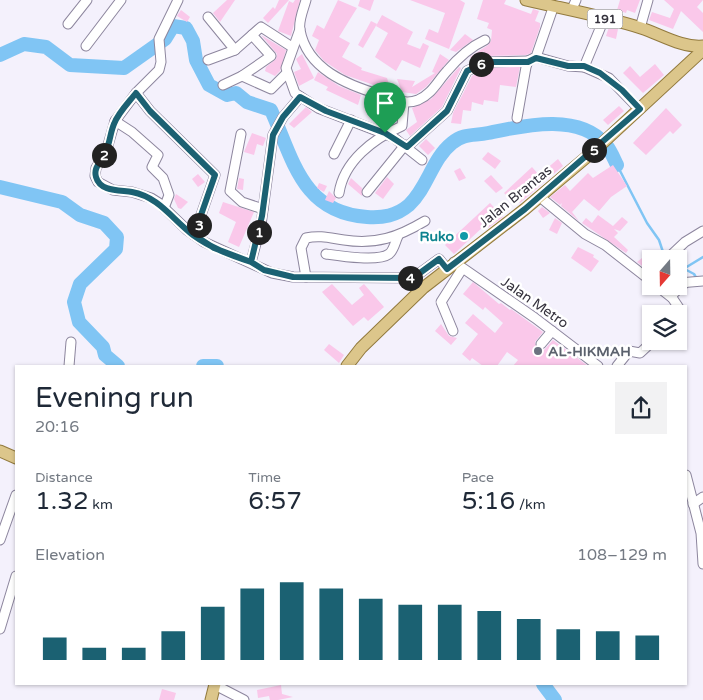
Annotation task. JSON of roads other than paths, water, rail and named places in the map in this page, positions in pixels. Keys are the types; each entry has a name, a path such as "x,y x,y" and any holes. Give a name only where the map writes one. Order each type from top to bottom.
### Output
{"main road":[{"name":"191","path":"526,0 553,8 574,5 604,19 640,28 683,43 703,46"},
{"path":"677,73 686,56 683,43"},
{"name":"Jalan Brantas","path":"348,365 361,348 388,321 595,150 703,50"},
{"path":"0,450 15,458"},
{"path":"211,700 215,685"}],"street":[{"path":"68,24 87,0"},
{"path":"86,46 121,0"},
{"path":"178,0 159,39 161,54 159,70 136,93 115,121 106,152 96,168 95,176 98,182 113,190 140,194 164,208 194,235 214,248 251,262 256,267 272,273 293,277 413,278 439,259 454,267 441,302 453,331"},
{"path":"242,76 271,88 287,68 292,47 300,29 306,0"},
{"path":"640,28 648,0"},
{"path":"517,118 532,60 553,8"},
{"path":"208,17 235,50"},
{"path":"584,66 604,19"},
{"path":"208,60 235,50 263,27 292,47"},
{"path":"300,29 312,59 318,67 328,71 352,87 404,102 413,102 427,95 470,48 485,40"},
{"path":"252,36 271,56 287,68 292,88 300,97 318,108 385,133 406,146 422,160"},
{"path":"223,85 242,76 271,56"},
{"path":"367,192 406,146 447,111 467,71 486,62 532,60 568,66 584,66 609,78 640,109"},
{"path":"136,93 150,111 215,175 194,235"},
{"path":"251,262 263,209 273,135 283,117 300,97"},
{"path":"339,193 341,182 348,168 385,133 402,126 404,102"},
{"path":"334,154 351,120"},
{"path":"115,121 132,132 158,155 152,167 163,178 169,196 164,208"},
{"path":"241,134 230,191 242,202 263,209"},
{"path":"540,197 585,234 605,245 642,274"},
{"path":"306,277 301,248 306,238 326,236 374,242 398,236 425,222"},
{"path":"677,250 703,231"},
{"path":"326,254 361,258 386,256 392,251 398,236"},
{"name":"Jalan Metro","path":"454,267 552,331 597,365"},
{"path":"668,295 677,305"},
{"path":"541,344 552,331"},
{"path":"69,365 71,342"},
{"path":"618,365 629,351 640,353 643,350"},
{"path":"687,479 702,540 703,564"},
{"path":"693,504 703,497"},
{"path":"0,540 15,498"},
{"path":"0,630 15,579"},
{"path":"217,685 244,700"}],"waterway":[{"path":"0,55 24,44 46,47 70,65 124,68 165,39 173,26 186,28 193,41 196,60 209,85 227,95 236,93 247,102 271,110 294,164 314,194 328,205 345,213 367,217 389,216 409,205 421,190 445,150 456,140 469,135 533,125 550,124 581,128 595,135 608,147 617,165"},
{"path":"617,165 647,223 659,240 662,250"},
{"path":"0,187 62,202 80,215 104,223 117,237 116,249 80,284 74,302 79,322 103,347 105,355 117,365"},
{"path":"688,266 703,257"},
{"path":"688,271 694,274 697,279"},
{"path":"544,685 555,700"}],"place":[{"name":"Ruko","path":"464,236"},
{"name":"AL-HIKMAH","path":"538,351"}]}
